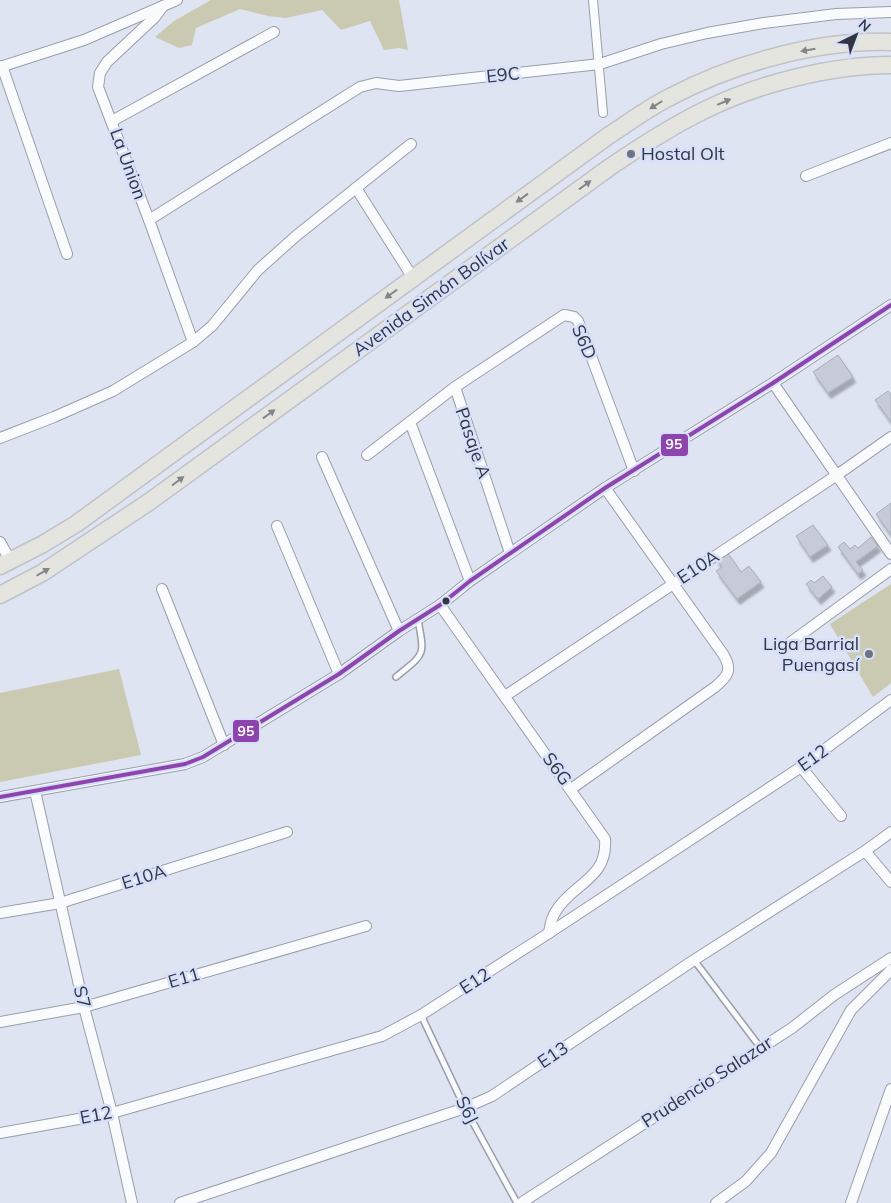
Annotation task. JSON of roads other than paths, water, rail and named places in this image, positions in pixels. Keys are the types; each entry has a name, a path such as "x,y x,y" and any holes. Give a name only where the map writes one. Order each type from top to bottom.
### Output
{"highway":[{"name":"Avenida Simón Bolívar","path":"5,564 76,524 608,136 669,97 733,70 775,57 843,45 891,42"},
{"name":"Avenida Simón Bolívar","path":"0,595 42,573 149,502 610,168 676,125 708,108 755,90 816,73 891,65"}],"street":[{"path":"66,254 1,66 84,40 177,0"},
{"path":"593,0 603,113"},
{"name":"La Union","path":"163,6 107,62 100,73 98,87 193,342"},
{"name":"E9C","path":"149,220 360,87 376,83 399,86 600,64 661,44 764,22 836,14 891,12"},
{"path":"112,121 274,32"},
{"path":"0,438 113,391 193,342 212,326 258,270 296,236 411,144"},
{"path":"806,176 891,144"},
{"path":"356,188 413,278"},
{"path":"0,797 185,764 203,757 339,674 605,488 774,383 891,305"},
{"name":"S6D","path":"455,387 564,316 574,317 578,321 634,471"},
{"path":"774,383 891,554"},
{"name":"Pasaje A","path":"367,455 455,387 510,553"},
{"path":"410,422 470,581"},
{"name":"E10A","path":"504,696 837,475 891,437"},
{"path":"322,457 399,631"},
{"path":"571,789 715,687 728,672 728,661 605,488"},
{"path":"277,526 339,674"},
{"path":"0,542 5,564"},
{"path":"784,647 891,569"},
{"path":"162,589 224,744"},
{"name":"S6G","path":"440,605 605,839 606,851 599,869 555,912 548,934"},
{"name":"E12","path":"0,1133 112,1112 382,1036 421,1015 548,934 801,767 891,700"},
{"path":"801,767 841,816"},
{"name":"S7","path":"35,791 84,1006 112,1112 132,1203"},
{"name":"E10A","path":"0,913 60,903 287,832"},
{"name":"E13","path":"180,1203 464,1108 492,1096 694,960 866,851 891,832"},
{"path":"866,851 891,882"},
{"name":"E11","path":"0,1022 84,1006 366,926"},
{"name":"Prudencio Salazar","path":"521,1203 792,1028 834,995 891,958"},
{"path":"716,1203 746,1181 771,1154 851,1010 891,970"},
{"path":"851,1203 891,1089"}],"lane":[{"path":"396,677 420,656 423,646 418,620"},
{"path":"694,960 760,1047"},
{"name":"S6J","path":"421,1015 464,1108 517,1203"}],"place":[{"name":"Hostal Olt","path":"631,154"},
{"name":"Liga Barrial Puengasí","path":"869,654"}]}
